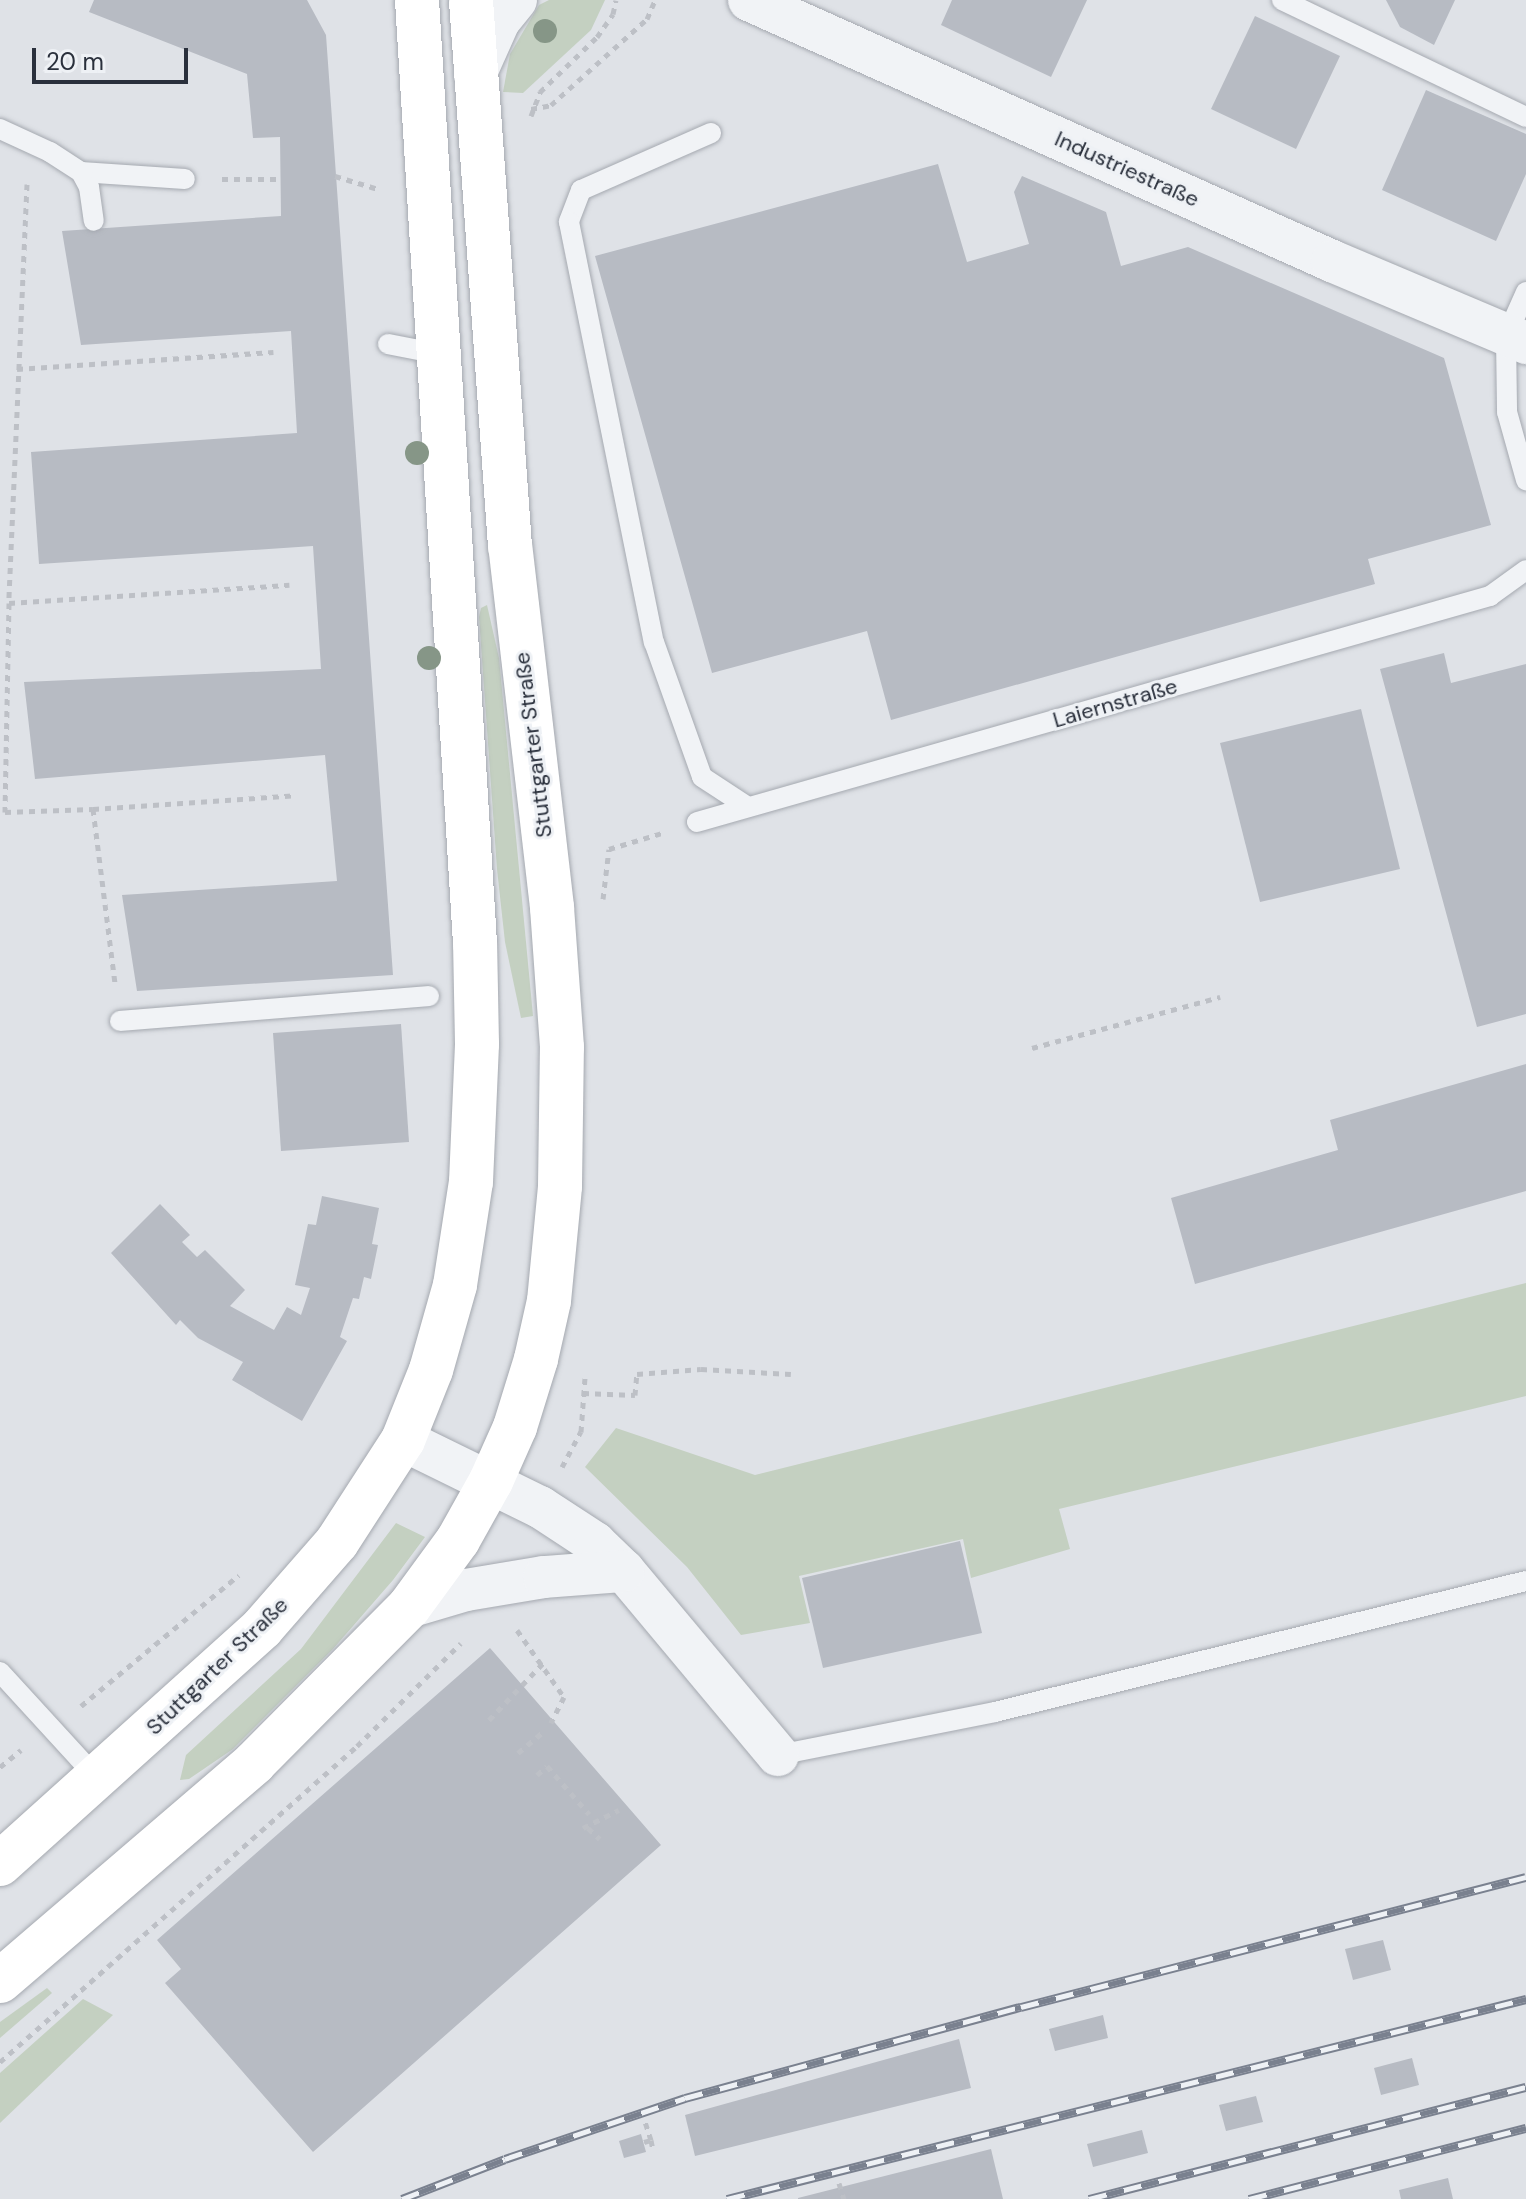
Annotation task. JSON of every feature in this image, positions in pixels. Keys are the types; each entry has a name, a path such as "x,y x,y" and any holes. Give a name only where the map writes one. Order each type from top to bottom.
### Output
{"main road":[{"name":"Stuttgarter Straße","path":"0,1864 262,1628 337,1542 403,1440 431,1370 455,1285 471,1182 477,1044 417,0"},
{"name":"Stuttgarter Straße","path":"0,1981 254,1763 409,1607 458,1540 491,1481 515,1427 536,1359 549,1301 560,1186 562,1047 552,907 510,546 471,0"}],"street":[{"path":"475,75 499,21 516,0"},
{"name":"Industriestraße","path":"749,0 1516,340"},
{"path":"403,1440 491,1481 564,1522 624,1571 778,1755"},
{"name":"Stuttgarter Straße","path":"409,1607 466,1590 544,1577 624,1571"}],"lane":[{"path":"1282,0 1526,117"},
{"path":"0,129 81,172 185,179"},
{"path":"711,133 581,190 569,222 654,642 702,777 748,807"},
{"path":"81,172 89,187 94,221"},
{"path":"1526,292 1507,412 1526,480"},
{"path":"388,344 439,354"},
{"name":"Laiernstraße","path":"697,822 1490,596 1526,570"},
{"path":"120,1021 429,996"},
{"path":"778,1755 995,1712 1526,1581"},
{"path":"0,1672 97,1778"}],"path":[{"path":"616,0 613,14 597,37 540,92 533,109 551,105 637,29 647,19 655,0"},
{"path":"29,143 17,369 5,812 296,795"},
{"path":"335,176 378,189"},
{"path":"185,179 281,179"},
{"path":"17,369 273,352"},
{"path":"9,603 289,585"},
{"path":"0,641 8,641"},
{"path":"93,809 117,997"},
{"path":"602,911 609,849 697,822"},
{"path":"1032,1048 1220,997"},
{"path":"583,1393 635,1395 637,1374 701,1369 791,1374"},
{"path":"0,1767 98,1694 249,1566"},
{"path":"516,1628 564,1697 551,1723"},
{"path":"489,1720 543,1663"},
{"path":"518,1753 543,1732"},
{"path":"537,1775 547,1766 589,1814"},
{"path":"600,1839 590,1827 583,1828 619,1810"},
{"path":"645,2121 647,2141 653,2150"},
{"path":"839,2183 844,2199"}],"green space":[{"path":"549,0 605,0 591,30 523,93 503,92 510,54 539,5"},
{"path":"487,605 499,658 533,1016 521,1018 505,942 497,869 479,617 481,608"},
{"path":"1526,1283 1526,1396 1059,1509 1070,1549 971,1578 963,1539 799,1576 810,1623 741,1635 687,1567 585,1467 616,1428 755,1475"},
{"path":"396,1523 425,1537 393,1580 333,1649 233,1749 189,1779 180,1780 186,1755 301,1649"},
{"path":"47,1988 52,1993 0,2038 0,2022"},
{"path":"83,1999 113,2015 0,2123 0,2073"}],"building":[{"path":"94,0 307,0 326,35 393,975 137,991 122,895 337,881 325,755 35,779 24,682 321,669 313,546 39,564 31,452 297,433 291,331 81,345 62,231 281,216 280,137 253,138 247,74 89,12"},
{"path":"952,0 1087,0 1051,77 941,25"},
{"path":"1386,0 1455,0 1434,45 1400,27"},
{"path":"1255,16 1340,56 1296,149 1211,109"},
{"path":"1426,90 1526,134 1526,174 1496,241 1382,190"},
{"path":"938,164 967,262 1029,244 1014,192 1022,176 1106,212 1121,266 1188,247 1444,358 1491,525 1368,559 1375,584 891,720 867,631 712,673 595,256"},
{"path":"1444,653 1451,683 1526,664 1526,1014 1477,1027 1380,669"},
{"path":"1361,709 1400,869 1260,902 1220,743"},
{"path":"401,1024 409,1142 281,1151 273,1033"},
{"path":"1526,1064 1526,1191 1195,1284 1171,1198 1338,1150 1330,1120"},
{"path":"322,1196 379,1208 372,1244 378,1245 371,1279 364,1277 359,1299 353,1298 340,1337 347,1341 302,1421 232,1380 243,1362 198,1338 180,1320 176,1325 111,1253 160,1204 190,1235 182,1242 197,1257 205,1250 245,1290 230,1306 274,1330 287,1307 301,1315 310,1288 295,1285 308,1224 316,1225"},
{"path":"960,1541 982,1633 823,1668 802,1578"},
{"path":"490,1648 661,1845 313,2152 165,1983 181,1969 157,1940"},
{"path":"1383,1940 1391,1970 1353,1980 1345,1949"},
{"path":"1103,2015 1108,2038 1055,2051 1049,2029"},
{"path":"959,2039 971,2088 695,2156 685,2115"},
{"path":"1412,2058 1419,2085 1381,2095 1374,2068"},
{"path":"1256,2096 1263,2122 1226,2131 1219,2105"},
{"path":"1142,2130 1148,2153 1093,2167 1087,2144"},
{"path":"641,2134 646,2152 624,2158 619,2141"},
{"path":"991,2149 1003,2199 798,2199 798,2198"},
{"path":"1448,2178 1453,2199 1401,2199 1399,2190"}],"railway":[{"path":"402,2199 505,2159 685,2098 1021,2007 1526,1877"},
{"path":"727,2199 1526,1999"},
{"path":"1089,2199 1526,2087"},
{"path":"1249,2199 1526,2128"}]}
